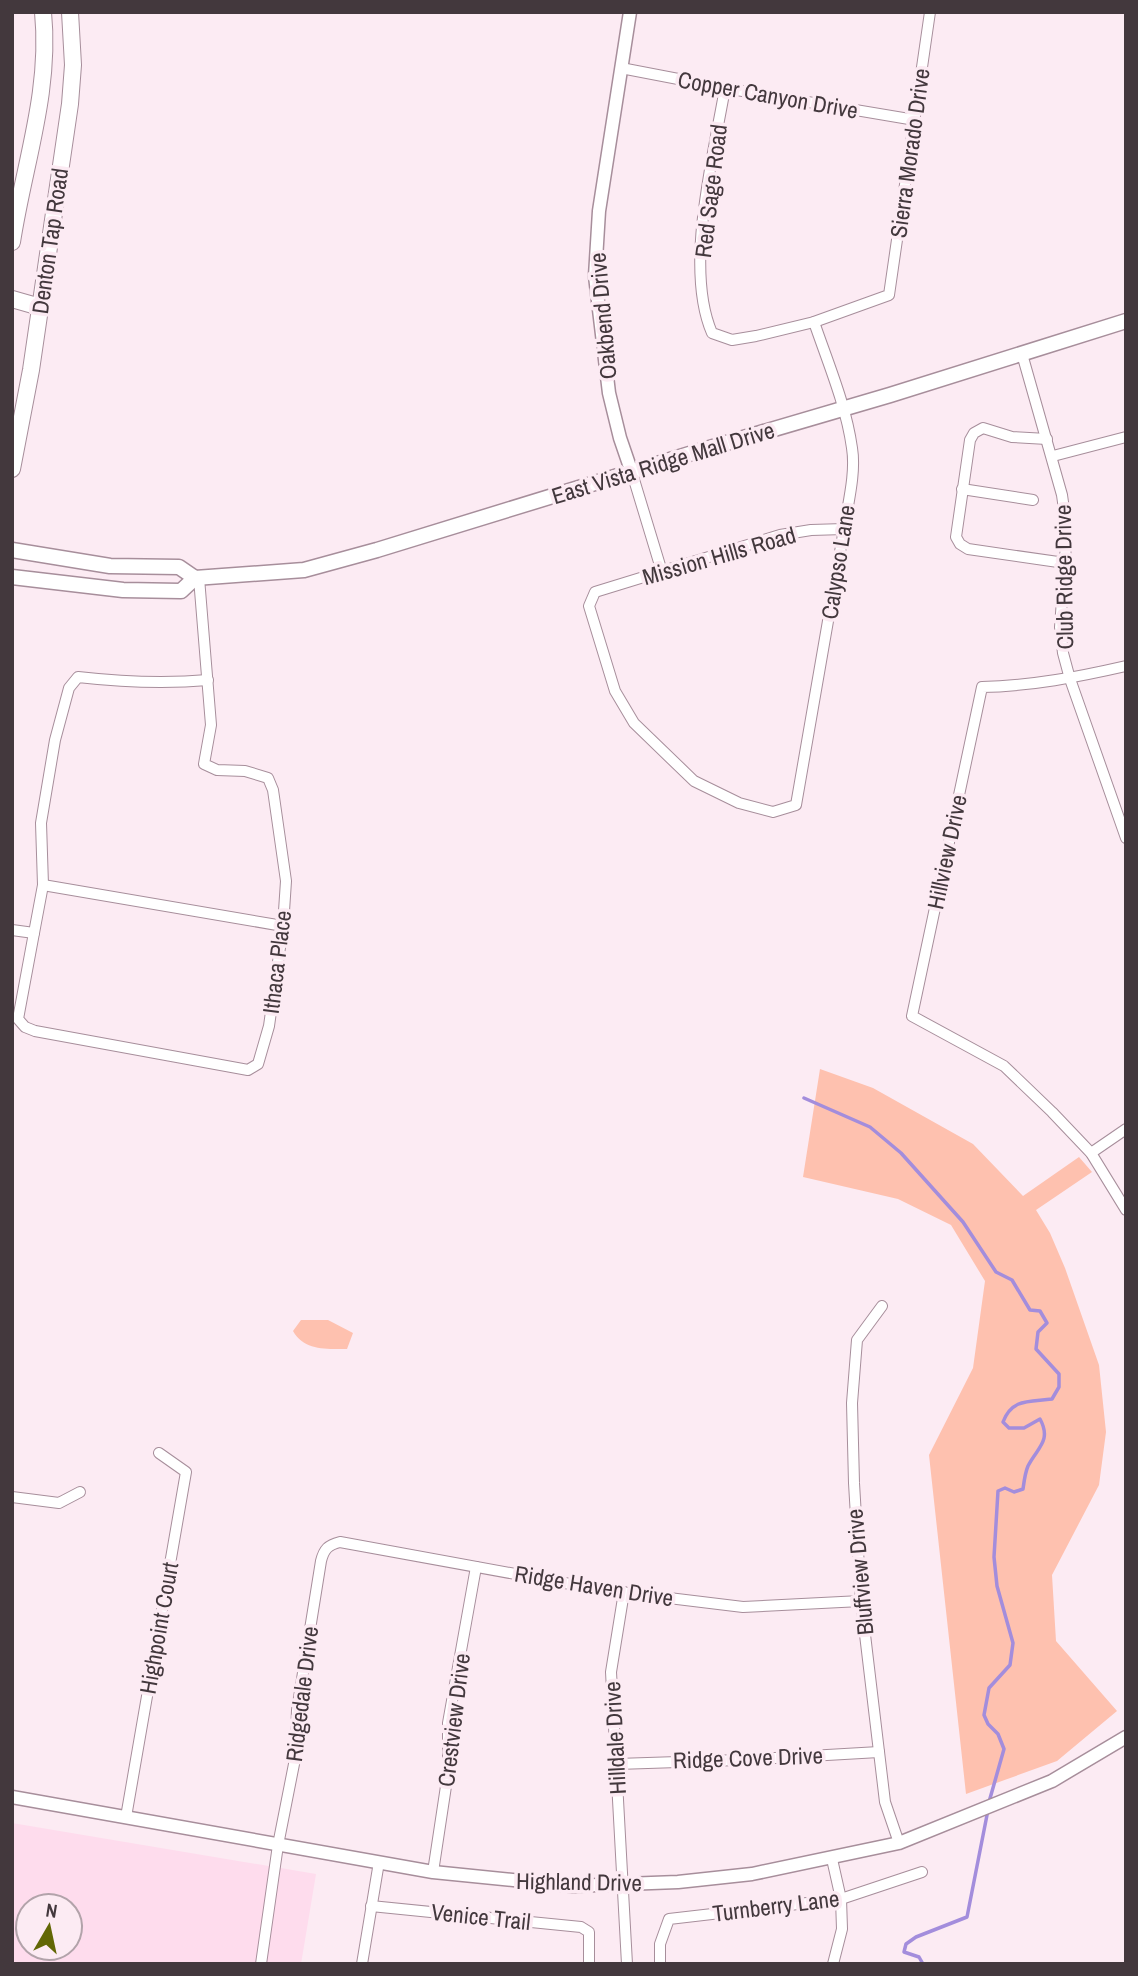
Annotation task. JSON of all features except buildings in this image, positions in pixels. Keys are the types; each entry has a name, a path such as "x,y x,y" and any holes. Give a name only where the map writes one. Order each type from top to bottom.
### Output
{"main road":[{"name":"Denton Tap Road","path":"12,242 42,94 45,60 43,12"},
{"name":"Denton Tap Road","path":"12,469 40,307 70,104 73,65 70,12"},
{"path":"12,299 40,307"},
{"name":"East Vista Ridge Mall Drive","path":"12,550 129,568 179,567 197,578 304,570 632,473 1126,321"},
{"name":"East Vista Ridge Mall Drive","path":"12,577 123,590 181,592 197,578"}],"street":[{"name":"Oakbend Drive","path":"630,12 599,211 596,276 610,393 620,438 662,572"},
{"name":"Sierra Morado Drive","path":"814,322 889,295 930,12"},
{"name":"Copper Canyon Drive","path":"621,68 915,120"},
{"name":"Red Sage Road","path":"725,88 703,221 701,252 705,317 712,334 732,340 756,337 814,322"},
{"name":"Calypso Lane","path":"596,592 589,606 615,691 634,723 694,781 739,803 773,812 796,805 844,529 853,450 843,409 814,322"},
{"name":"Club Ridge Drive","path":"1022,354 1059,478 1067,531 1060,627 1063,653 1126,838"},
{"path":"1047,439 1012,437 979,429 970,440 955,532 956,537 968,549 1065,564"},
{"path":"1053,456 1126,437"},
{"path":"962,489 1032,500"},
{"name":"Mission Hills Road","path":"596,592 780,535 844,529"},
{"name":"Ithaca Place","path":"34,933 18,1019 25,1027 248,1070 258,1064 269,1026 283,926 286,881 273,790 268,778 245,771 216,770 204,764 211,725 197,578"},
{"path":"1070,679 1126,666"},
{"path":"12,930 34,933 43,885 41,822 55,740 69,688 79,677 167,684 208,680"},
{"name":"Hillview Drive","path":"1070,679 1018,686 982,687 912,1016 1004,1066 1091,1153"},
{"path":"43,885 283,926"},
{"path":"1126,1129 1091,1153 1126,1210"},
{"name":"Bluffview Drive","path":"882,1306 857,1339 852,1403 854,1483 861,1601 885,1802 899,1843"},
{"name":"Highpoint Court","path":"126,1817 186,1472 159,1453"},
{"path":"12,1497 59,1503 79,1492"},
{"name":"Ridge Haven Drive","path":"329,1545 340,1542 624,1592 743,1607 861,1601"},
{"name":"Ridgedale Drive","path":"261,1964 278,1845 295,1759 297,1710 321,1561 323,1552 329,1545"},
{"name":"Crestview Drive","path":"433,1872 448,1773 449,1723 476,1567"},
{"name":"Hilldale Drive","path":"624,1592 611,1672 627,1964"},
{"name":"Highland Drive","path":"12,1797 433,1872 561,1886 624,1885 752,1874 899,1843 1037,1788 1126,1737"},
{"name":"Ridge Cove Drive","path":"617,1763 739,1760 879,1752"},
{"path":"832,1858 841,1899 842,1929 833,1964"},
{"path":"362,1964 379,1863"},
{"name":"Turnberry Lane","path":"660,1964 660,1944 669,1919 841,1899 922,1872"},
{"name":"Venice Trail","path":"372,1906 581,1927 589,1932 589,1964"}],"shaded area":[{"path":"820,1069 873,1088 973,1144 1023,1196 1079,1157 1092,1172 1036,1210 1050,1233 1065,1268 1099,1365 1106,1432 1099,1485 1052,1575 1056,1641 1117,1711 1057,1761 966,1794 929,1455 973,1368 985,1281 951,1225 898,1199 803,1177"},
{"path":"301,1320 328,1320 353,1333 347,1349 317,1348 303,1342 293,1331"},
{"path":"12,1823 316,1874 301,1964 12,1964"}],"waterway":[{"path":"804,1098 870,1127 901,1153 963,1222 996,1272 1012,1280 1030,1310 1040,1311 1047,1323 1038,1332 1036,1349 1059,1374 1059,1387 1052,1399 1017,1405 1003,1422 1009,1428 1024,1428 1040,1419 1044,1439 1028,1466 1023,1489 1014,1492 1005,1488 998,1491 994,1557 997,1586 1013,1643 1010,1665 989,1688 984,1715 988,1724 998,1734 1004,1749 989,1802"},
{"path":"923,1964 919,1957 904,1952 906,1944 916,1937 967,1917 988,1810"}]}
